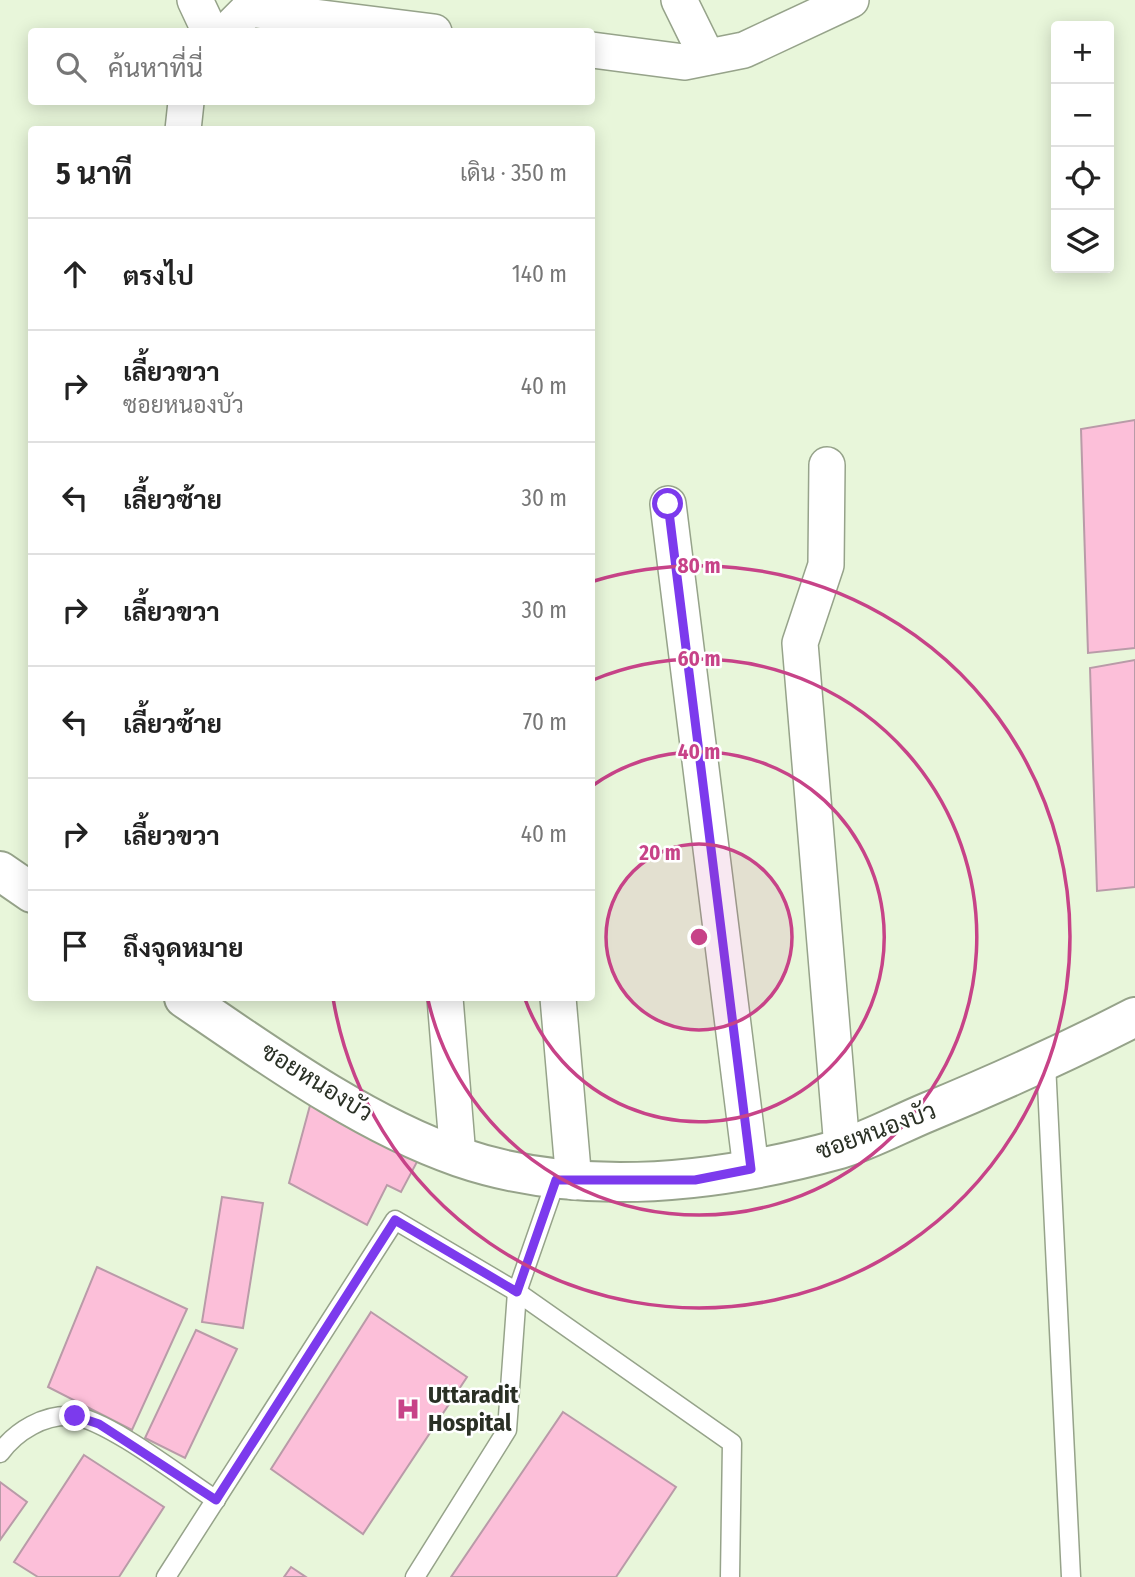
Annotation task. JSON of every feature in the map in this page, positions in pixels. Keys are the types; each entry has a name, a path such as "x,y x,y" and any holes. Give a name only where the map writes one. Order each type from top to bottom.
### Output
{"street":[{"path":"195,0 208,28"},
{"path":"679,0 707,57"},
{"path":"595,50 684,62 744,50 851,0"},
{"path":"248,14 393,28"},
{"path":"183,126 186,105"},
{"path":"827,466 826,565 800,643 842,1148"},
{"path":"668,504 751,1169"},
{"path":"0,872 28,890"},
{"name":"ซอยหนองบัว","path":"193,1001 227,1012 369,1116 458,1157 565,1181 695,1180 842,1148 1046,1063 1135,1017"},
{"path":"445,1001 458,1157"},
{"path":"558,1001 565,1181"}],"lane":[{"path":"1046,1063 1071,1577"},
{"path":"415,1577 507,1430 517,1292 565,1181"},
{"path":"166,1577 395,1220 517,1292 732,1443 730,1577"},
{"path":"0,1453 11,1437 38,1423 58,1416 75,1416 99,1424 216,1500"}],"building":[{"path":"1135,420 1135,648 1088,653 1081,429"},
{"path":"1135,660 1135,887 1097,891 1090,668"},
{"path":"312,1098 418,1160 401,1192 387,1185 367,1225 289,1183"},
{"path":"222,1197 263,1203 243,1328 202,1322"},
{"path":"97,1267 187,1309 132,1430 48,1387"},
{"path":"371,1312 467,1377 363,1534 271,1469"},
{"path":"196,1330 237,1349 185,1458 145,1438"},
{"path":"563,1412 676,1487 616,1577 451,1577"},
{"path":"84,1455 164,1507 119,1577 38,1577 14,1562"},
{"path":"0,1482 27,1502 0,1540"},
{"path":"291,1567 306,1577 284,1577"}],"place":[{"name":"Uttaradit Hospital","path":"408,1409"}],"route":[{"path":"75,1416 99,1424 216,1500 395,1220 517,1292 556,1180 695,1180 751,1169 668,504"}]}
